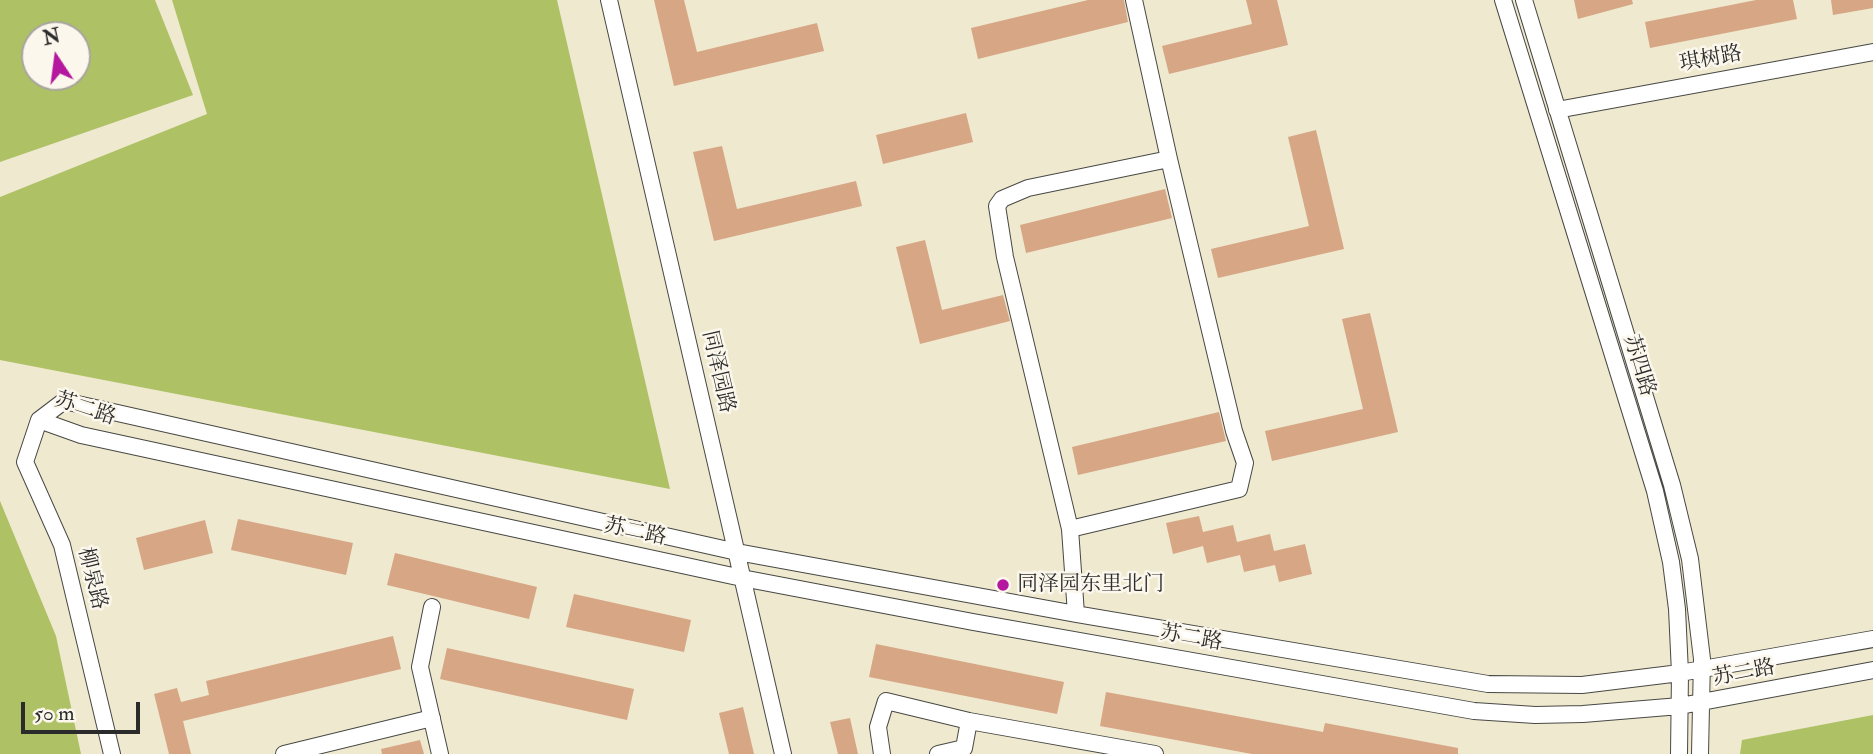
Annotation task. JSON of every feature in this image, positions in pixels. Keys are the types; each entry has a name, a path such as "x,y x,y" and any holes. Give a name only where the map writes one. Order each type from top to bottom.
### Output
{"street":[{"name":"同泽园路","path":"609,0 783,754"},
{"path":"1070,529 1239,489 1245,463 1234,431 1134,0"},
{"name":"苏四路","path":"1503,0 1655,491 1671,562 1677,609 1680,673 1679,754"},
{"name":"苏四路","path":"1524,0 1672,485 1692,571 1697,607 1701,669 1700,754"},
{"name":"琪树路","path":"1558,110 1873,52"},
{"path":"1076,614 1070,529 1005,257 997,206 1002,199 1028,188 1169,159"},
{"name":"苏二路","path":"39,419 64,401 737,552 1076,614 1488,684 1582,685 1680,673 1873,639"},
{"name":"苏二路","path":"39,419 81,435 742,578 1474,711 1535,715 1571,714 1701,704 1873,670"},
{"name":"柳泉路","path":"39,419 25,462 62,545 112,754"},
{"path":"432,607 419,667 440,754"},
{"path":"882,754 878,727 886,701 969,721 1155,754"},
{"path":"284,754 432,718"},
{"path":"938,754 964,748 969,721"}],"green space":[{"path":"0,0 155,0 193,95 0,162"},
{"path":"172,0 557,0 670,489 0,360 0,197 207,114"},
{"path":"0,501 56,636 81,754 0,754"},
{"path":"1873,715 1873,754 1740,754 1742,740"}],"building":[{"path":"654,0 684,0 697,52 817,23 824,51 674,86"},
{"path":"1088,0 1124,0 1128,22 978,59 971,28"},
{"path":"1246,0 1277,0 1288,45 1169,74 1162,46 1252,24"},
{"path":"1574,0 1632,0 1633,4 1578,19"},
{"path":"1756,0 1793,0 1797,19 1650,48 1645,22"},
{"path":"1831,0 1873,0 1873,8 1833,15"},
{"path":"966,113 973,142 883,164 876,135"},
{"path":"1316,130 1344,249 1218,278 1211,249 1309,226 1288,137"},
{"path":"722,146 737,209 856,181 862,206 714,241 693,152"},
{"path":"1165,189 1172,218 1026,253 1020,225"},
{"path":"925,240 942,310 1003,295 1010,321 920,344 896,247"},
{"path":"1370,313 1398,432 1272,461 1265,431 1363,409 1342,319"},
{"path":"1219,412 1226,441 1078,475 1072,447"},
{"path":"1199,516 1203,532 1233,525 1237,542 1270,534 1274,551 1305,544 1312,574 1279,582 1275,565 1244,572 1240,555 1207,563 1203,546 1173,554 1166,523"},
{"path":"238,519 353,543 346,575 231,550"},
{"path":"205,520 213,553 144,570 136,538"},
{"path":"395,553 537,587 529,619 387,585"},
{"path":"574,594 691,620 684,652 566,627"},
{"path":"393,636 401,669 183,721 191,754 169,754 154,694 177,688 181,702 209,695 206,681"},
{"path":"876,644 1064,682 1057,714 869,677"},
{"path":"447,648 634,689 627,720 440,679"},
{"path":"1106,692 1323,732 1325,723 1458,748 1458,754 1252,754 1100,726"},
{"path":"743,707 754,754 729,754 719,713"},
{"path":"850,718 858,754 838,754 830,722"},
{"path":"420,740 424,754 382,754 381,749"}],"place":[{"name":"同泽园东里北门","path":"1003,585"}]}
